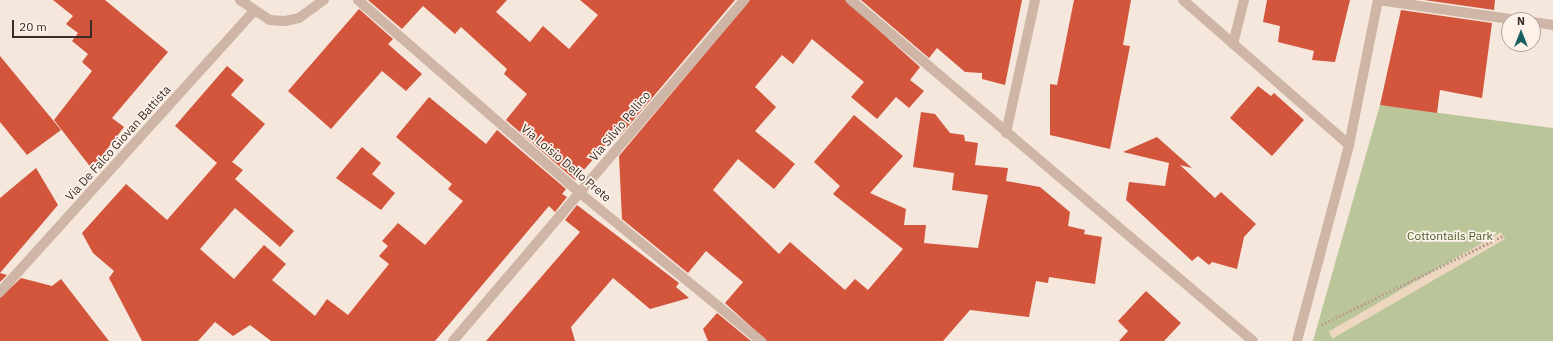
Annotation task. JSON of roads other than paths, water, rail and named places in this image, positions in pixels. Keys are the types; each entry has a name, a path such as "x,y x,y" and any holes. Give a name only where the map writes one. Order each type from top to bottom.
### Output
{"street":[{"path":"240,0 254,11 270,20 285,21 299,18 324,0"},
{"name":"Via Loisio Dello Prete","path":"358,0 580,193 761,341"},
{"name":"Via Silvio Pellico","path":"453,341 744,0"},
{"path":"851,0 1253,341"},
{"path":"1006,133 1035,0"},
{"path":"1183,0 1349,144"},
{"path":"1233,44 1244,0"},
{"path":"1298,336 1349,144 1378,0 1501,18"},
{"name":"Via De Falco Giovan Battista","path":"0,292 254,11"},
{"path":"1541,23 1553,25"}],"park label":[{"name":"Cottontails Park","path":"1450,236"}]}
